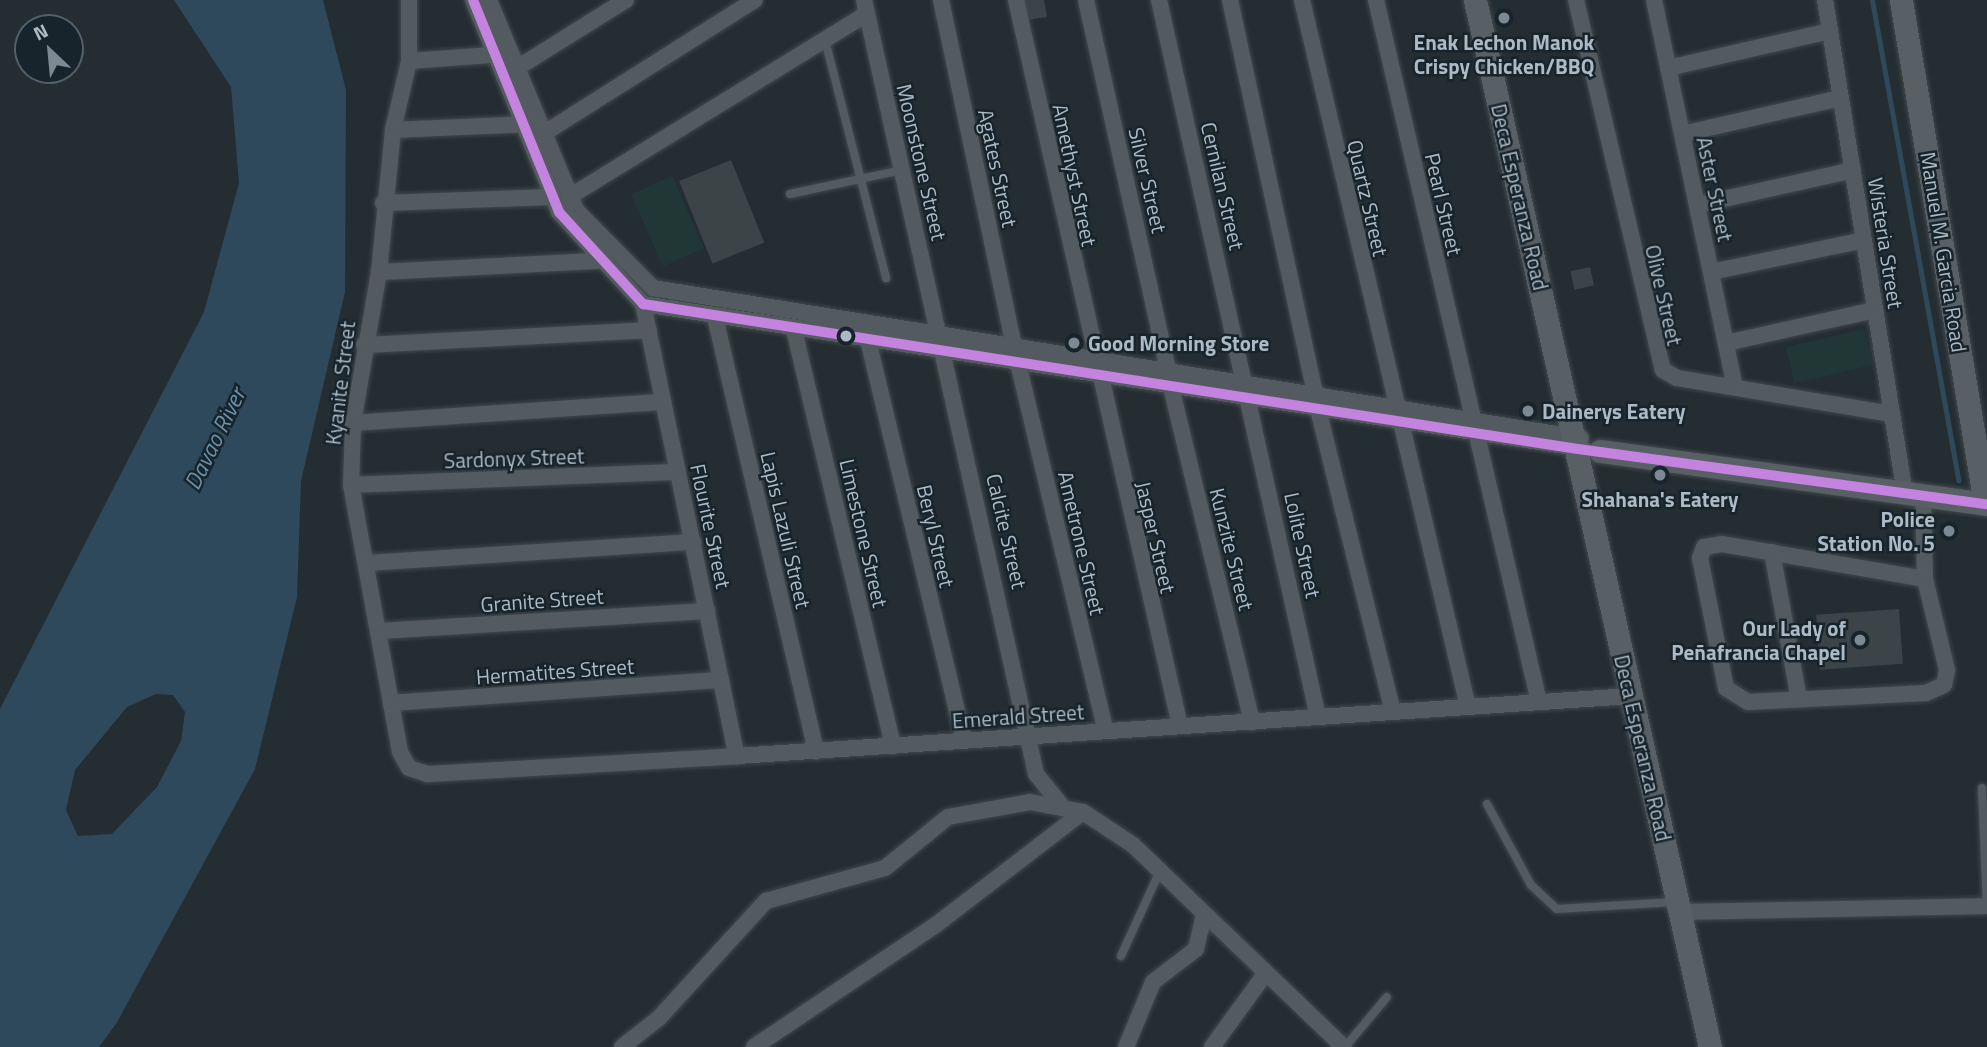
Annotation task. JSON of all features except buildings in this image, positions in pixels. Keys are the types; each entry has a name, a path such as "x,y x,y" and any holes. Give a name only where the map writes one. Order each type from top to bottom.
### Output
{"street":[{"name":"Kyanite Street","path":"409,0 409,61 393,130 383,202 379,272 364,345 353,423 351,485 391,704 409,768"},
{"path":"478,0 533,131 551,197 597,261 643,304 794,330 1250,399 1316,401"},
{"path":"409,61 506,63 626,0"},
{"path":"393,130 533,131 755,0"},
{"name":"Agates Street","path":"941,0 1014,346"},
{"name":"Amethyst Street","path":"1016,0 1092,358"},
{"name":"Silver Street","path":"1086,0 1168,370"},
{"name":"Cernilan Street","path":"1159,0 1246,382"},
{"path":"1230,0 1316,401 1393,712"},
{"name":"Quartz Street","path":"1302,0 1396,414 1468,707"},
{"name":"Pearl Street","path":"1376,0 1539,702"},
{"name":"Deca Esperanza Road","path":"1475,0 1584,445 1631,696 1710,1047"},
{"name":"Olive Street","path":"1576,0 1658,362 1677,378 1892,414"},
{"name":"Aster Street","path":"1654,0 1735,387"},
{"name":"Wisteria Street","path":"1798,699 1926,693 1944,685 1947,670 1925,579 1914,494 1892,414 1825,0"},
{"name":"Manuel M. Garcia Road","path":"1901,0 1986,504"},
{"path":"569,197 825,40 866,7"},
{"name":"Moonstone Street","path":"866,7 940,334"},
{"path":"1668,68 1830,32"},
{"path":"1682,134 1841,98"},
{"path":"533,131 569,197 591,230 653,288 1246,382 1316,401 1584,445 1986,504"},
{"path":"1697,205 1853,170"},
{"path":"383,202 551,197"},
{"path":"1711,272 1864,240"},
{"path":"379,272 597,261"},
{"name":"Flourite Street","path":"643,304 737,756"},
{"path":"1726,343 1875,310"},
{"name":"Lapis Lazuli Street","path":"715,317 816,751"},
{"path":"364,345 649,330"},
{"name":"Limestone Street","path":"794,330 893,746"},
{"name":"Calcite Street","path":"940,334 1032,737 1040,787 1060,804"},
{"name":"Beryl Street","path":"868,340 964,741"},
{"name":"Jasper Street","path":"1092,358 1180,726"},
{"name":"Ametrone Street","path":"1018,363 1105,732"},
{"name":"Lolite Street","path":"1246,382 1318,717"},
{"name":"Kunzite Street","path":"1171,387 1252,722"},
{"path":"353,423 663,402"},
{"name":"Sardonyx Street","path":"351,485 678,472"},
{"path":"367,563 692,542"},
{"path":"1772,552 1798,699 1748,702 1731,696 1701,552 1716,543 1772,552 1925,579"},
{"name":"Granite Street","path":"379,631 707,611"},
{"name":"Hermatites Street","path":"391,704 721,680"},
{"name":"Emerald Street","path":"409,768 428,774 737,756 1631,696"},
{"path":"622,1047 659,1018 766,901 885,868 948,817 967,810 1060,804 1083,812 1133,845 1159,873 1344,1047"},
{"path":"754,1047 937,924 1083,812"},
{"path":"1680,907 1987,906"},
{"path":"1126,1047 1153,982 1196,950 1204,915"},
{"path":"1212,1047 1265,974"}],"lane":[{"path":"825,40 864,178 886,278"},
{"path":"790,194 902,170"},
{"path":"1982,788 1987,906"},
{"path":"1487,804 1531,885 1557,909 1680,907"},
{"path":"1121,956 1159,873"},
{"path":"1344,1047 1387,997"}],"green space":[{"path":"672,176 704,248 663,266 631,194"},
{"path":"1864,329 1872,365 1794,383 1786,347"}],"water":[{"name":"Davao River","path":"174,0 323,0 346,90 345,292 301,481 297,597 255,769 116,1024 99,1047 0,1047 0,709 204,312 239,183 231,87","holes":["156,694 173,695 185,712 181,741 157,787 112,834 78,836 66,810 75,770 127,707"]}],"waterway":[{"path":"1872,0 1958,480"},
{"path":"638,289 661,300"}],"transit line":[{"path":"473,0 559,212 643,304 1578,449 1987,504"}],"place":[{"name":"Enak Lechon Manok Crispy Chicken/BBQ","path":"1504,18"},
{"name":"Good Morning Store","path":"1074,343"},
{"name":"Dainerys Eatery","path":"1528,411"},
{"name":"Shahana's Eatery","path":"1660,475"},
{"name":"Police Station No. 5","path":"1949,531"},
{"name":"Our Lady of Peñafrancia Chapel","path":"1860,640"}]}
